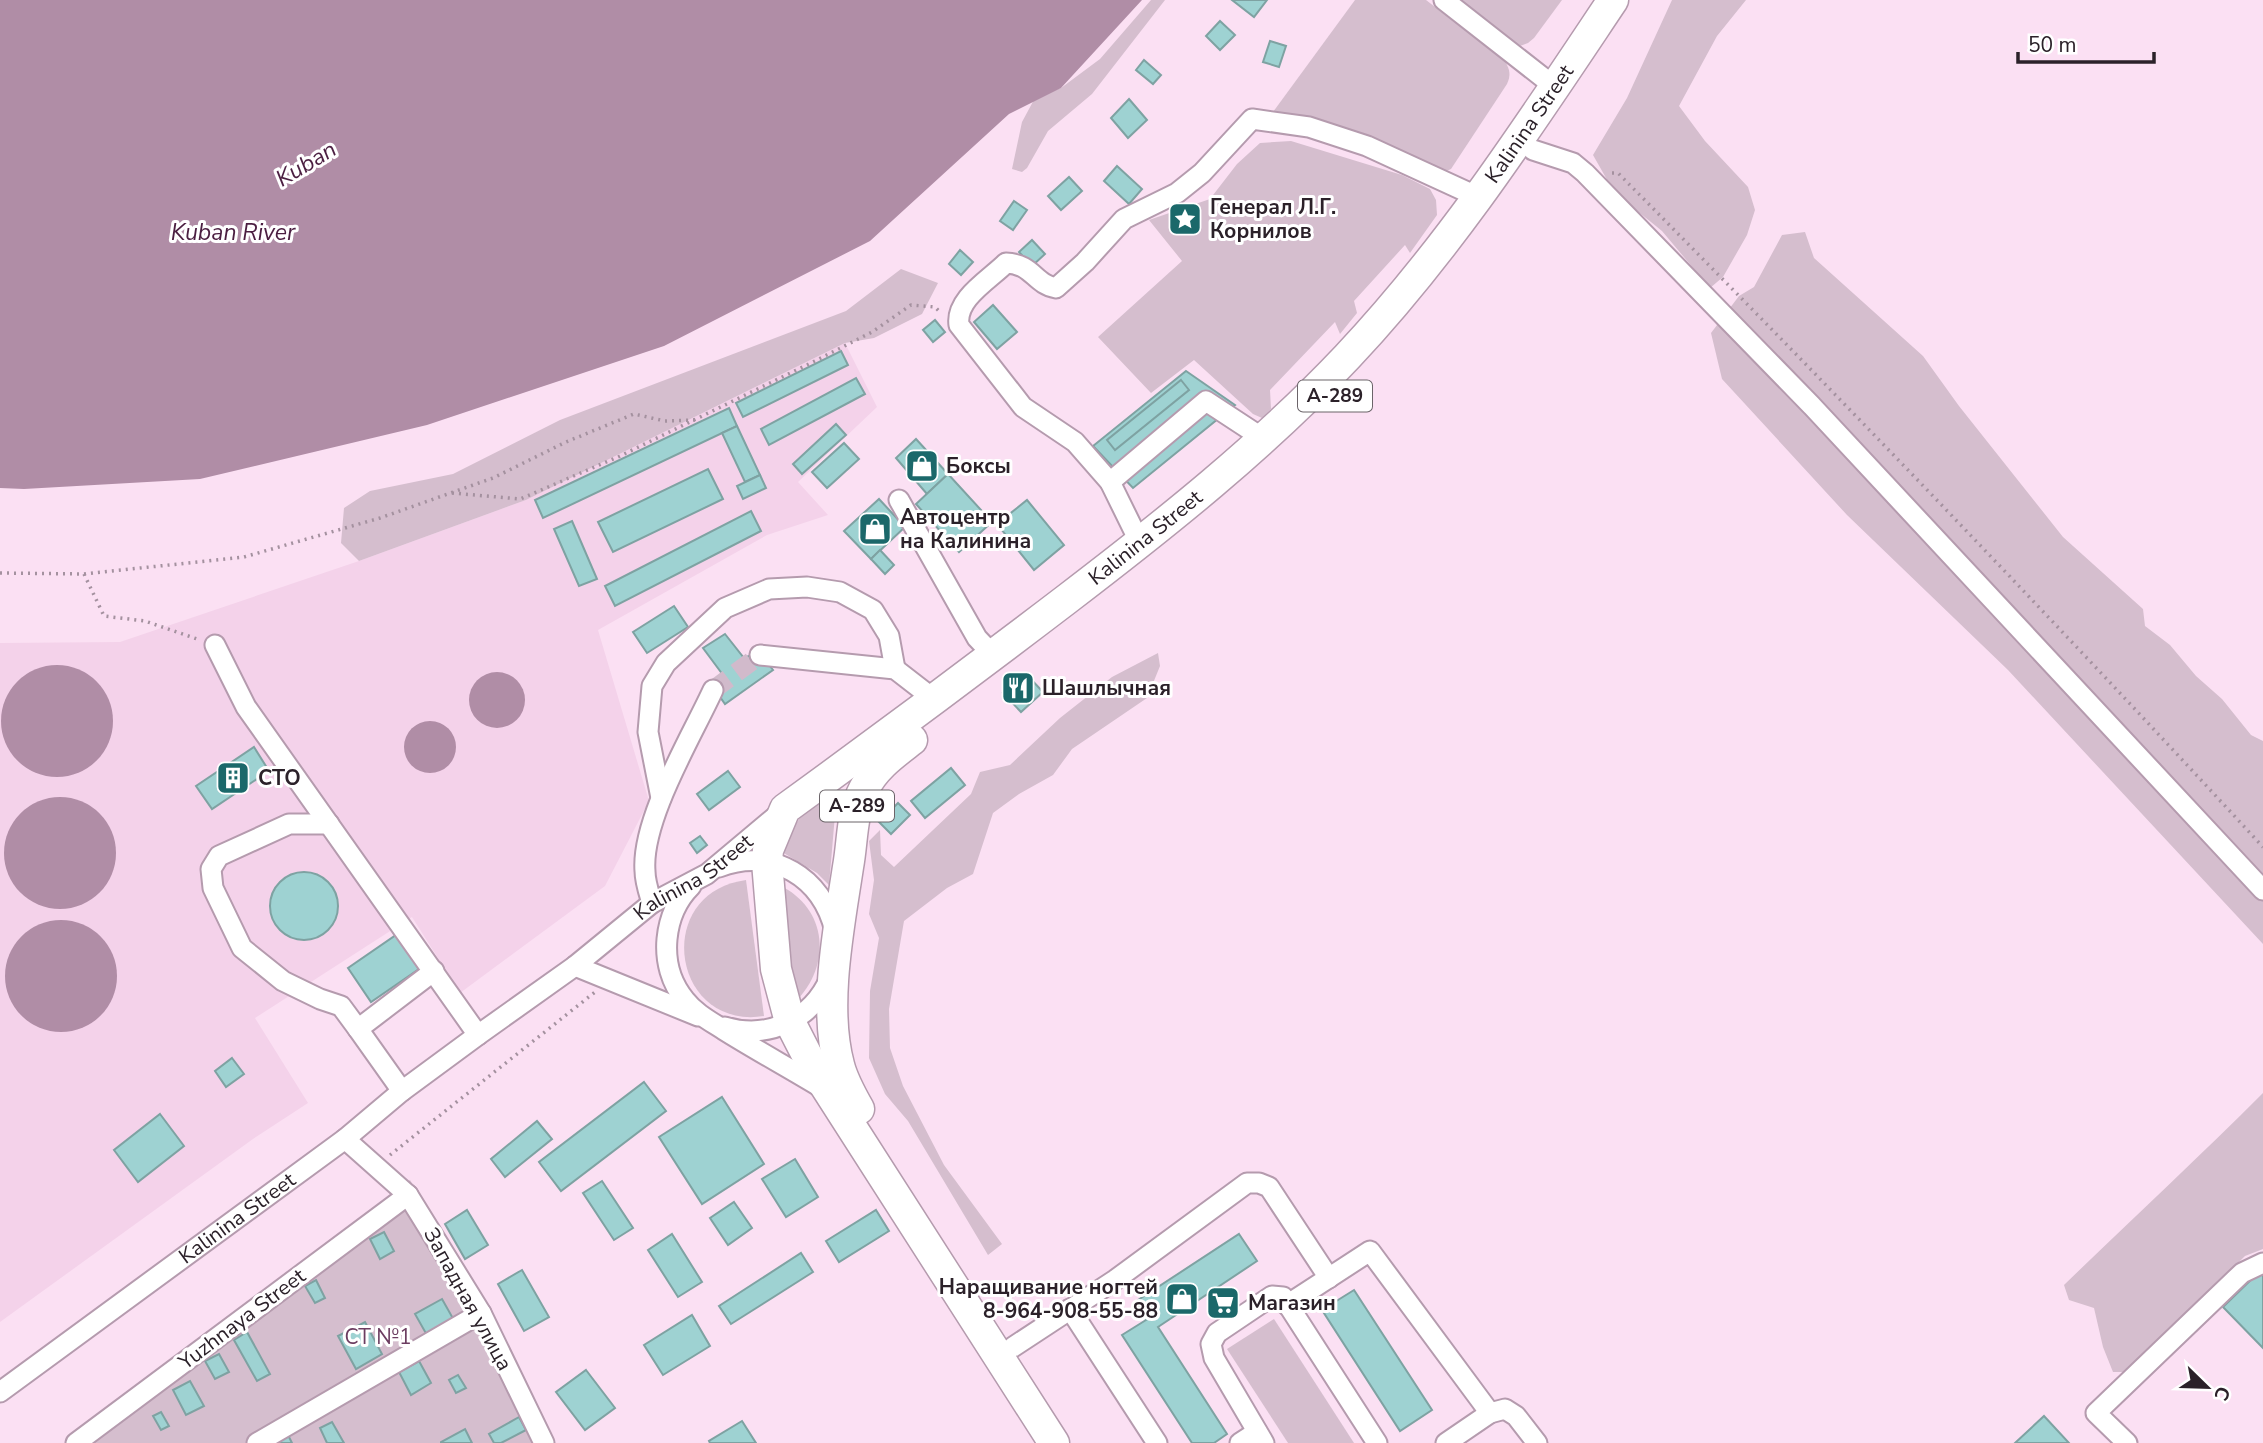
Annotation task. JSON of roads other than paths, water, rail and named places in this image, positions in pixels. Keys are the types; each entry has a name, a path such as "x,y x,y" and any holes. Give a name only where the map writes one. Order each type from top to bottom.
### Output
{"highway":[{"name":"Kalinina Street","path":"785,809 1140,543 1264,439 1347,357 1438,253 1613,0"},
{"name":"Kalinina Street","path":"858,1122 836,1049 835,951 849,865 853,814 864,787 882,763 1171,541 1276,453 1360,370 1452,265 1636,0"},
{"path":"785,809 772,839 767,862 776,970 790,1022 830,1093 858,1122 1013,1347 1075,1443"},
{"path":"858,1122 1054,1443"}],"street":[{"path":"1444,0 1555,87"},
{"path":"1140,543 1110,482 1075,442 1023,407 959,325 958,315 963,303 1006,263 1024,266 1048,287 1056,288 1085,262 1124,219 1177,193 1202,173 1252,119 1309,127 1367,146 1478,197"},
{"path":"1533,150 1573,163 1585,173 1812,406 2263,890"},
{"path":"1110,482 1206,401 1264,439"},
{"path":"899,500 977,638 993,655"},
{"path":"662,798 648,732 652,686 666,663 725,608 769,589 807,587 840,592 873,610 889,636 895,669"},
{"path":"215,645 246,707 478,1035"},
{"path":"761,655 895,669 935,699"},
{"path":"652,903 645,871 649,832 662,798 713,690"},
{"name":"Kalinina Street","path":"0,1392 345,1139 402,1091 575,966 652,903 706,874 785,809"},
{"path":"329,824 289,824 219,856 211,869 213,888 242,948 283,981 341,1006 402,1091"},
{"path":"706,874 736,862 767,862 799,875 818,892 830,914 835,951"},
{"name":"А-289","path":"706,874 689,888 675,907 668,929 666,952 671,975 678,989 692,1007 710,1021 746,1031 773,1029 790,1022 817,1001 826,987 835,951"},
{"path":"575,966 710,1021 830,1093"},
{"path":"358,1029 434,971"},
{"name":"Западная улица","path":"345,1139 408,1195 481,1313 544,1443"},
{"path":"1013,1347 1115,1280 1247,1183 1259,1183 1269,1187 1329,1278"},
{"name":"Yuzhnaya Street","path":"76,1443 408,1195"},
{"path":"1287,1305 1370,1251 1490,1413"},
{"path":"2127,1443 2096,1413 2242,1273 2263,1263"},
{"path":"1240,1443 1261,1438 1214,1358 1211,1344 1217,1333 1272,1296 1283,1297 1377,1443"},
{"path":"1070,1309 1157,1443"},
{"path":"257,1443 481,1313"},
{"path":"1446,1443 1490,1413 1505,1409 1516,1416 1537,1443"}],"water":[{"name":"Kuban River","path":"0,0 1142,0 1061,88 1009,114 870,241 664,346 427,425 200,479 24,489 0,488"},
{"path":"57,665 78,670 96,682 108,700 113,721 108,742 96,760 78,772 57,777 36,772 18,760 6,742 1,721 6,700 18,682 36,670"},
{"path":"492,672 502,672 517,680 523,689 523,711 517,720 502,728 492,728 474,716 469,705 469,695 481,677"},
{"path":"430,721 449,728 456,747 449,766 430,773 411,766 404,747 411,728"},
{"path":"60,797 81,802 99,814 111,832 116,853 111,874 99,892 81,904 60,909 39,904 21,892 9,874 4,853 9,832 21,814 39,802"},
{"path":"61,920 82,925 100,937 112,955 117,976 112,997 100,1015 82,1027 61,1032 40,1027 22,1015 10,997 5,976 10,955 22,937 40,925"}],"tunnel":[{"path":"713,690 760,655"}],"place":[{"name":"Генерал Л.Г. Корнилов","path":"1185,219"},
{"name":"Боксы","path":"922,466"},
{"name":"Автоцентр на Калинина","path":"875,529"},
{"name":"Шашлычная","path":"1018,688"},
{"name":"СТО","path":"233,778"},
{"name":"Наращивание ногтей 8-964-908-55-88","path":"1182,1299"},
{"name":"Магазин","path":"1223,1303"}],"water label":[{"name":"Kuban","path":"306,164"}],"park label":[{"name":"СТ №1","path":"378,1337"}]}
